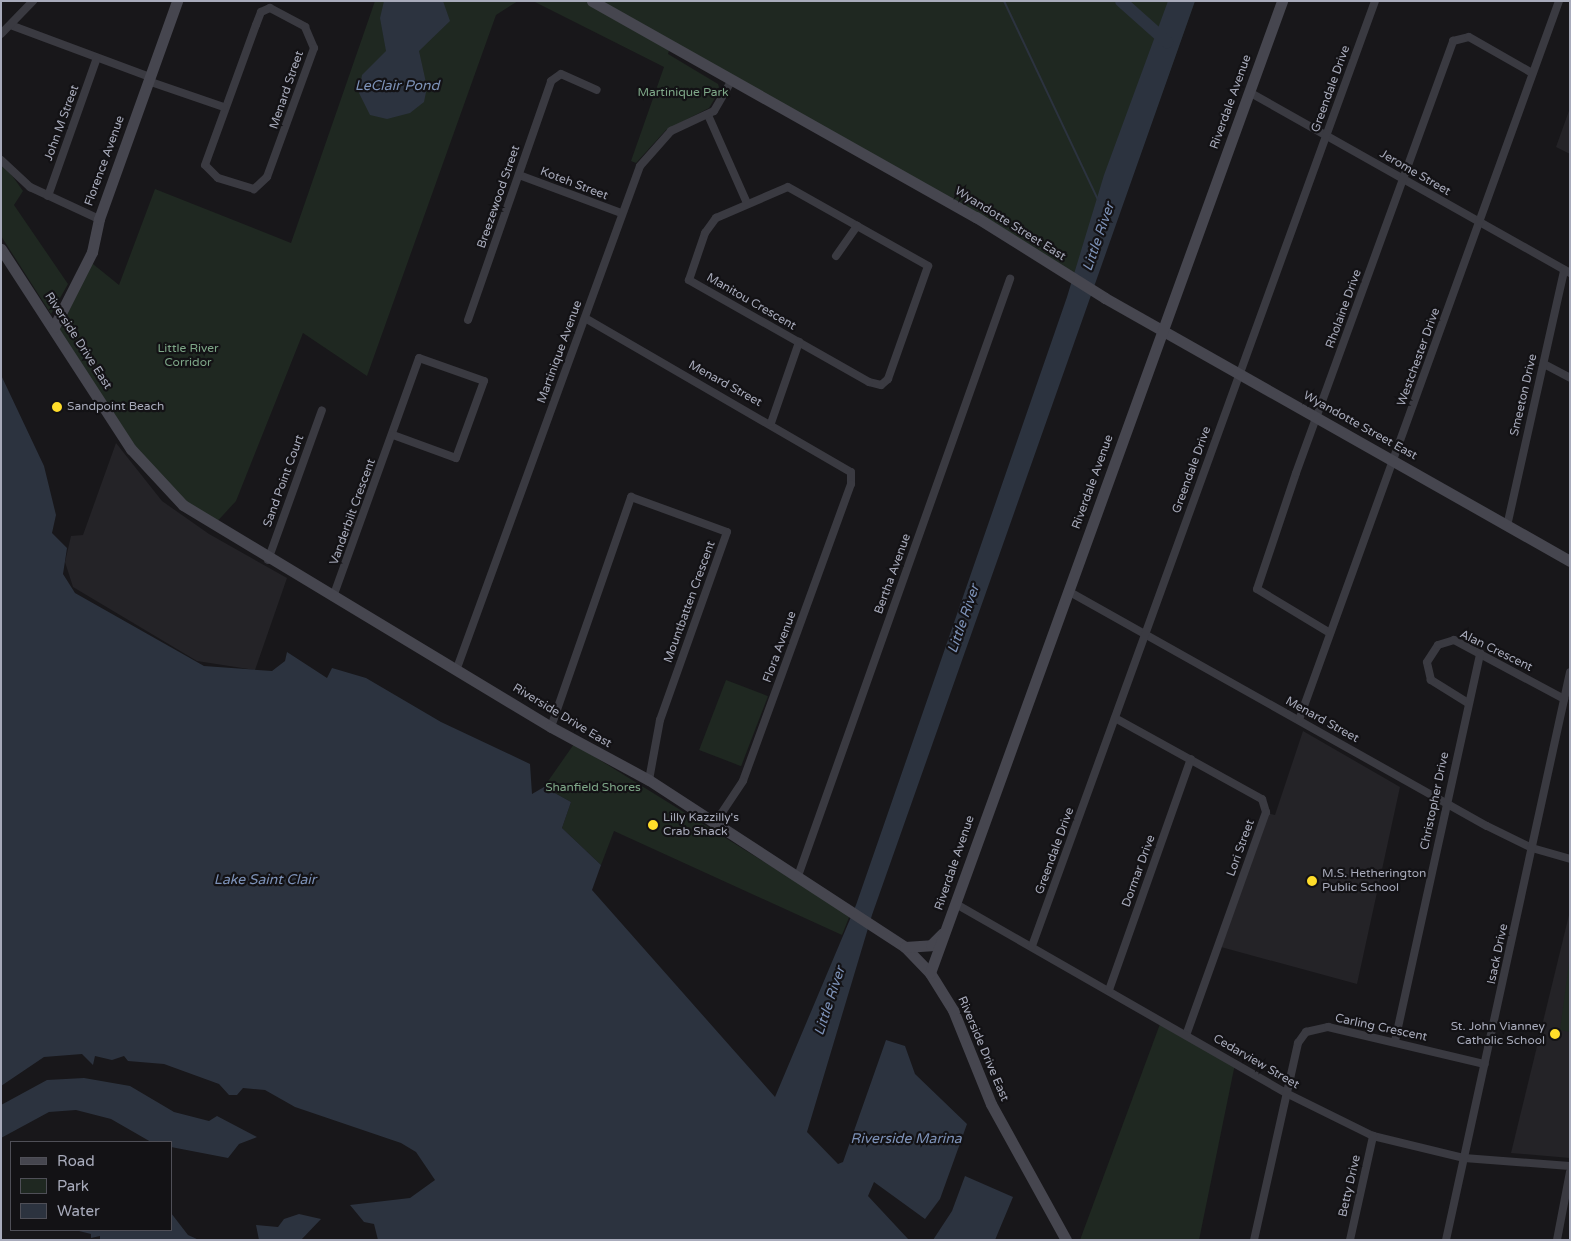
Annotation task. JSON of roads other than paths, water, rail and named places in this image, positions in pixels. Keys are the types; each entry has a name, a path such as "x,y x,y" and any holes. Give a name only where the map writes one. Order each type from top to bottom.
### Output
{"street":[{"path":"1,34 14,26 33,1"},
{"name":"Florence Avenue","path":"54,327 92,252 99,219 177,1"},
{"name":"Wyandotte Street East","path":"592,1 731,81 976,217 1065,275 1105,298 1570,560"},
{"name":"Riverdale Avenue","path":"930,973 1282,1"},
{"name":"Greendale Drive","path":"1032,946 1375,1"},
{"name":"Westchester Drive","path":"1299,720 1559,1"},
{"name":"Menard Street","path":"280,10 312,34 314,48 283,136 267,178 254,189 218,178 205,165 224,107 261,12 280,10"},
{"path":"14,26 224,107"},
{"name":"Rholaine Drive","path":"1330,633 1257,589 1453,41 1469,37 1532,73"},
{"name":"John M Street","path":"48,196 97,58"},
{"name":"Breezewood Street","path":"468,320 550,81 561,74 597,90"},
{"path":"731,81 708,115 747,204"},
{"name":"Jerome Street","path":"1250,92 1567,272"},
{"name":"Martinique Avenue","path":"457,668 585,318 621,213 640,166 653,146 671,131 708,115"},
{"path":"1,160 12,175 48,196 99,219"},
{"name":"Koteh Street","path":"519,175 621,213"},
{"name":"Manitou Crescent","path":"788,187 857,226 928,266 888,379 880,385 869,382 689,280 706,233 716,218 788,187"},
{"path":"836,256 857,226"},
{"name":"Riverside Drive East","path":"1,248 155,479 183,505 268,560 457,668 551,727 649,780 888,933 905,948 930,973 953,1010 977,1076 1066,1240"},
{"name":"Smeeton Drive","path":"1507,526 1567,272"},
{"name":"Bertha Avenue","path":"798,876 1010,279"},
{"name":"Menard Street","path":"585,318 771,423 851,472"},
{"path":"771,423 799,342"},
{"name":"Vanderbilt Crescent","path":"333,598 419,358 484,381 456,458 393,435"},
{"path":"1544,364 1570,378"},
{"name":"Sand Point Court","path":"268,560 322,410"},
{"name":"Flora Avenue","path":"714,823 743,781 851,484 851,472"},
{"name":"Mountbatten Crescent","path":"551,727 631,497 727,532 660,720 649,780"},
{"name":"Menard Street","path":"1068,591 1446,803 1532,848 1570,859"},
{"name":"Alan Crescent","path":"1468,703 1431,680 1427,662 1438,645 1454,640 1564,698"},
{"name":"Christopher Drive","path":"1395,1041 1480,653"},
{"name":"Isack Drive","path":"1446,1240 1570,672"},
{"name":"Lori Street","path":"1115,718 1262,799 1266,812 1186,1034"},
{"name":"Dormar Drive","path":"1109,990 1191,759"},
{"name":"Cedarview Street","path":"956,904 1286,1093 1373,1136 1464,1158 1570,1166"},
{"path":"905,948 932,945 946,930"},
{"name":"Carling Crescent","path":"1254,1240 1298,1043 1315,1028 1395,1041 1485,1064"},
{"path":"1002,1110 1032,1177"},
{"name":"Betty Drive","path":"1350,1240 1373,1136"},
{"path":"1557,1240 1570,1172"}],"water":[{"name":"LeClair Pond","path":"384,1 443,1 450,21 419,51 427,87 424,102 410,113 387,119 370,115 359,93 362,75 386,51 380,18"},
{"name":"Lake Saint Clair","path":"1168,1 1195,1 872,915 807,1132 838,1164 843,1162 886,1040 905,1046 915,1074 967,1124 940,1199 925,1219 874,1182 868,1196 909,1240 378,1240 374,1224 364,1222 350,1205 410,1198 435,1180 416,1152 401,1143 295,1107 265,1090 243,1088 237,1095 229,1095 219,1084 164,1064 128,1061 124,1056 112,1060 95,1056 93,1065 82,1054 44,1057 1,1086 1,375 44,466 56,515 52,533 67,548 63,574 75,593 204,666 272,671 285,661 287,652 327,678 332,668 366,678 441,722 530,764 532,794 544,787 571,802 562,828 601,865 592,890 775,1097 856,905 1067,297 1104,175"},
{"path":"84,1078 130,1086 174,1112 209,1121 217,1116 257,1137 239,1144 228,1158 172,1147 172,1141 149,1141 111,1119 76,1110 49,1112 1,1138 1,1105 47,1080"},
{"path":"965,1176 1013,1197 995,1240 933,1240 952,1211"},
{"path":"172,1214 188,1235 199,1240 100,1240 100,1236 91,1238 91,1234 79,1231 172,1231"},
{"path":"299,1214 321,1219 301,1240 259,1240 256,1225 278,1227 284,1219"}],"waterway":[{"name":"Little River","path":"1004,1 1098,200"},
{"path":"1121,1 1167,42"}],"place":[{"name":"Sandpoint Beach","path":"57,407"},
{"name":"Lilly Kazzilly's Crab Shack","path":"653,825"},
{"name":"M.S. Hetherington Public School","path":"1312,881"},
{"name":"St. John Vianney Catholic School","path":"1555,1034"}],"park label":[{"name":"Martinique Park","path":"683,93"},
{"name":"Little River Corridor","path":"188,356"},
{"name":"Shanfield Shores","path":"593,788"}],"water label":[{"name":"Riverside Marina","path":"906,1139"}]}
